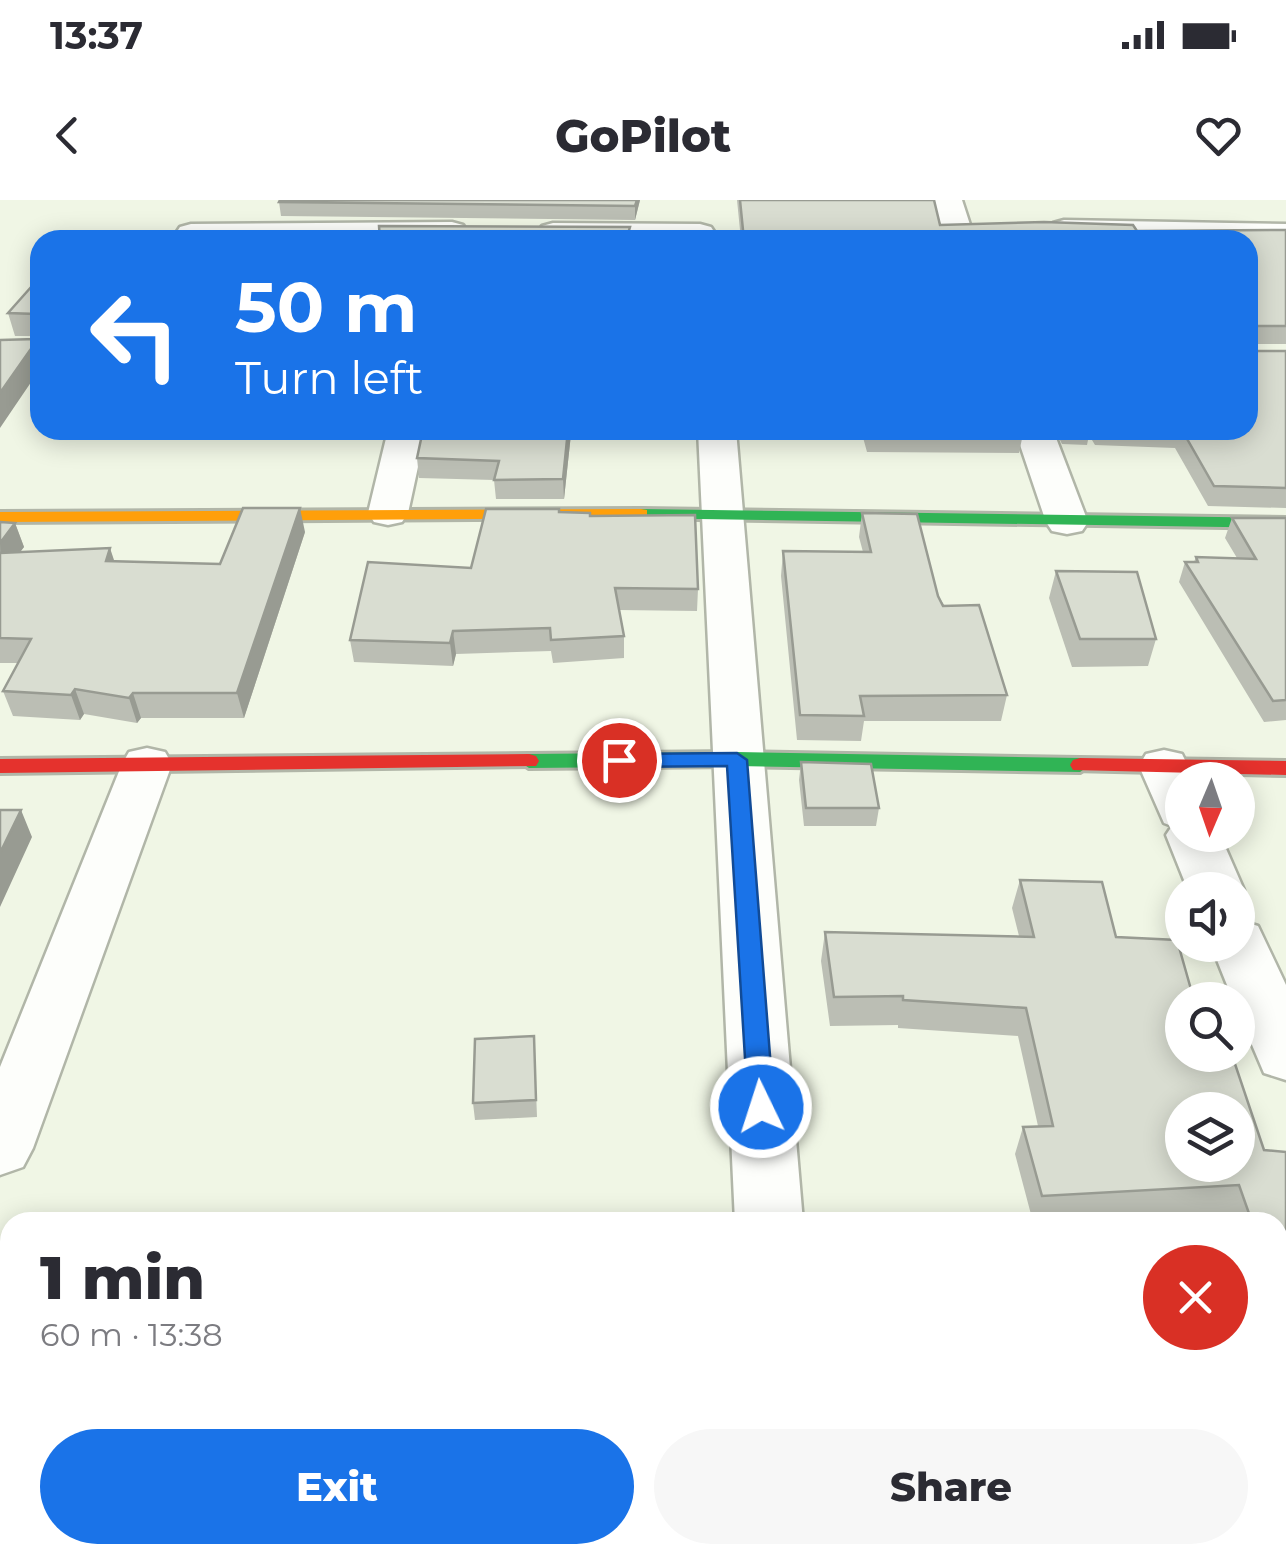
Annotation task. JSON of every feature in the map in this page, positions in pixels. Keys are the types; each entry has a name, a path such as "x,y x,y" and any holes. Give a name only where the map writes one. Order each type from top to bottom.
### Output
{"street":[{"path":"192,230 208,200"},
{"path":"460,230 461,200"},
{"path":"698,200 700,230"},
{"path":"955,222 996,228"},
{"path":"1034,229 1097,230"},
{"path":"1258,233 1286,233"},
{"path":"388,513 405,440"},
{"path":"718,440 768,1212"},
{"path":"1038,440 1068,522"},
{"path":"0,517 723,514 1068,522 1286,522"},
{"path":"0,766 737,760 1165,787"},
{"path":"0,1148 147,764"},
{"path":"1255,773 1286,768"},
{"path":"1247,962 1286,1056"}],"building":[{"path":"280,200 637,200 635,206"},
{"path":"740,200 934,200 940,225 1044,222 1133,225 1136,230 743,230"},
{"path":"379,226 630,227 629,230 379,230"},
{"path":"1258,230 1286,230 1286,326 1258,326"},
{"path":"30,288 30,314 8,313"},
{"path":"30,339 30,350 0,393 0,340"},
{"path":"1258,351 1286,351 1286,488 1214,486 1188,440 1258,440"},
{"path":"421,440 567,440 563,479 494,480 499,461 417,458"},
{"path":"243,508 300,508 237,693 133,693 129,698 75,689 71,695 3,691 31,639 0,638 0,553 110,548 106,561 220,564"},
{"path":"486,509 559,509 590,516 695,515 698,589 615,588 624,636 551,640 550,628 453,631 450,643 350,640 368,562 471,568"},
{"path":"862,513 917,514 938,596 943,606 979,605 1007,695 860,696 864,716 800,715 783,551 871,552"},
{"path":"1232,518 1286,518 1286,700 1273,701 1185,562 1198,562 1196,557 1256,559"},
{"path":"0,522 15,523 0,543"},
{"path":"1056,571 1137,572 1156,639 1080,639"},
{"path":"801,762 871,764 879,808 806,808"},
{"path":"0,810 21,810 0,853"},
{"path":"1020,880 1102,882 1116,937 1165,939 1165,962 1183,962 1189,982 1165,982 1165,1072 1238,1072 1244,1092 1165,1092 1165,1182 1255,1182 1255,1123 1264,1150 1286,1152 1286,1212 1248,1212 1239,1185 1042,1196 1023,1127 1053,1126 1026,1008 903,1000 903,996 834,997 825,932 1034,937"},
{"path":"534,1036 536,1100 473,1103 475,1039"}],"traffic: fast":[{"path":"641,514 1286,523"},
{"path":"529,761 737,759 1080,765"}],"traffic: slow":[{"path":"0,517 641,514"}],"traffic: jam":[{"path":"0,766 529,761"},
{"path":"1080,765 1286,768"}],"route":[{"path":"619,760 737,760 761,1107"}]}
